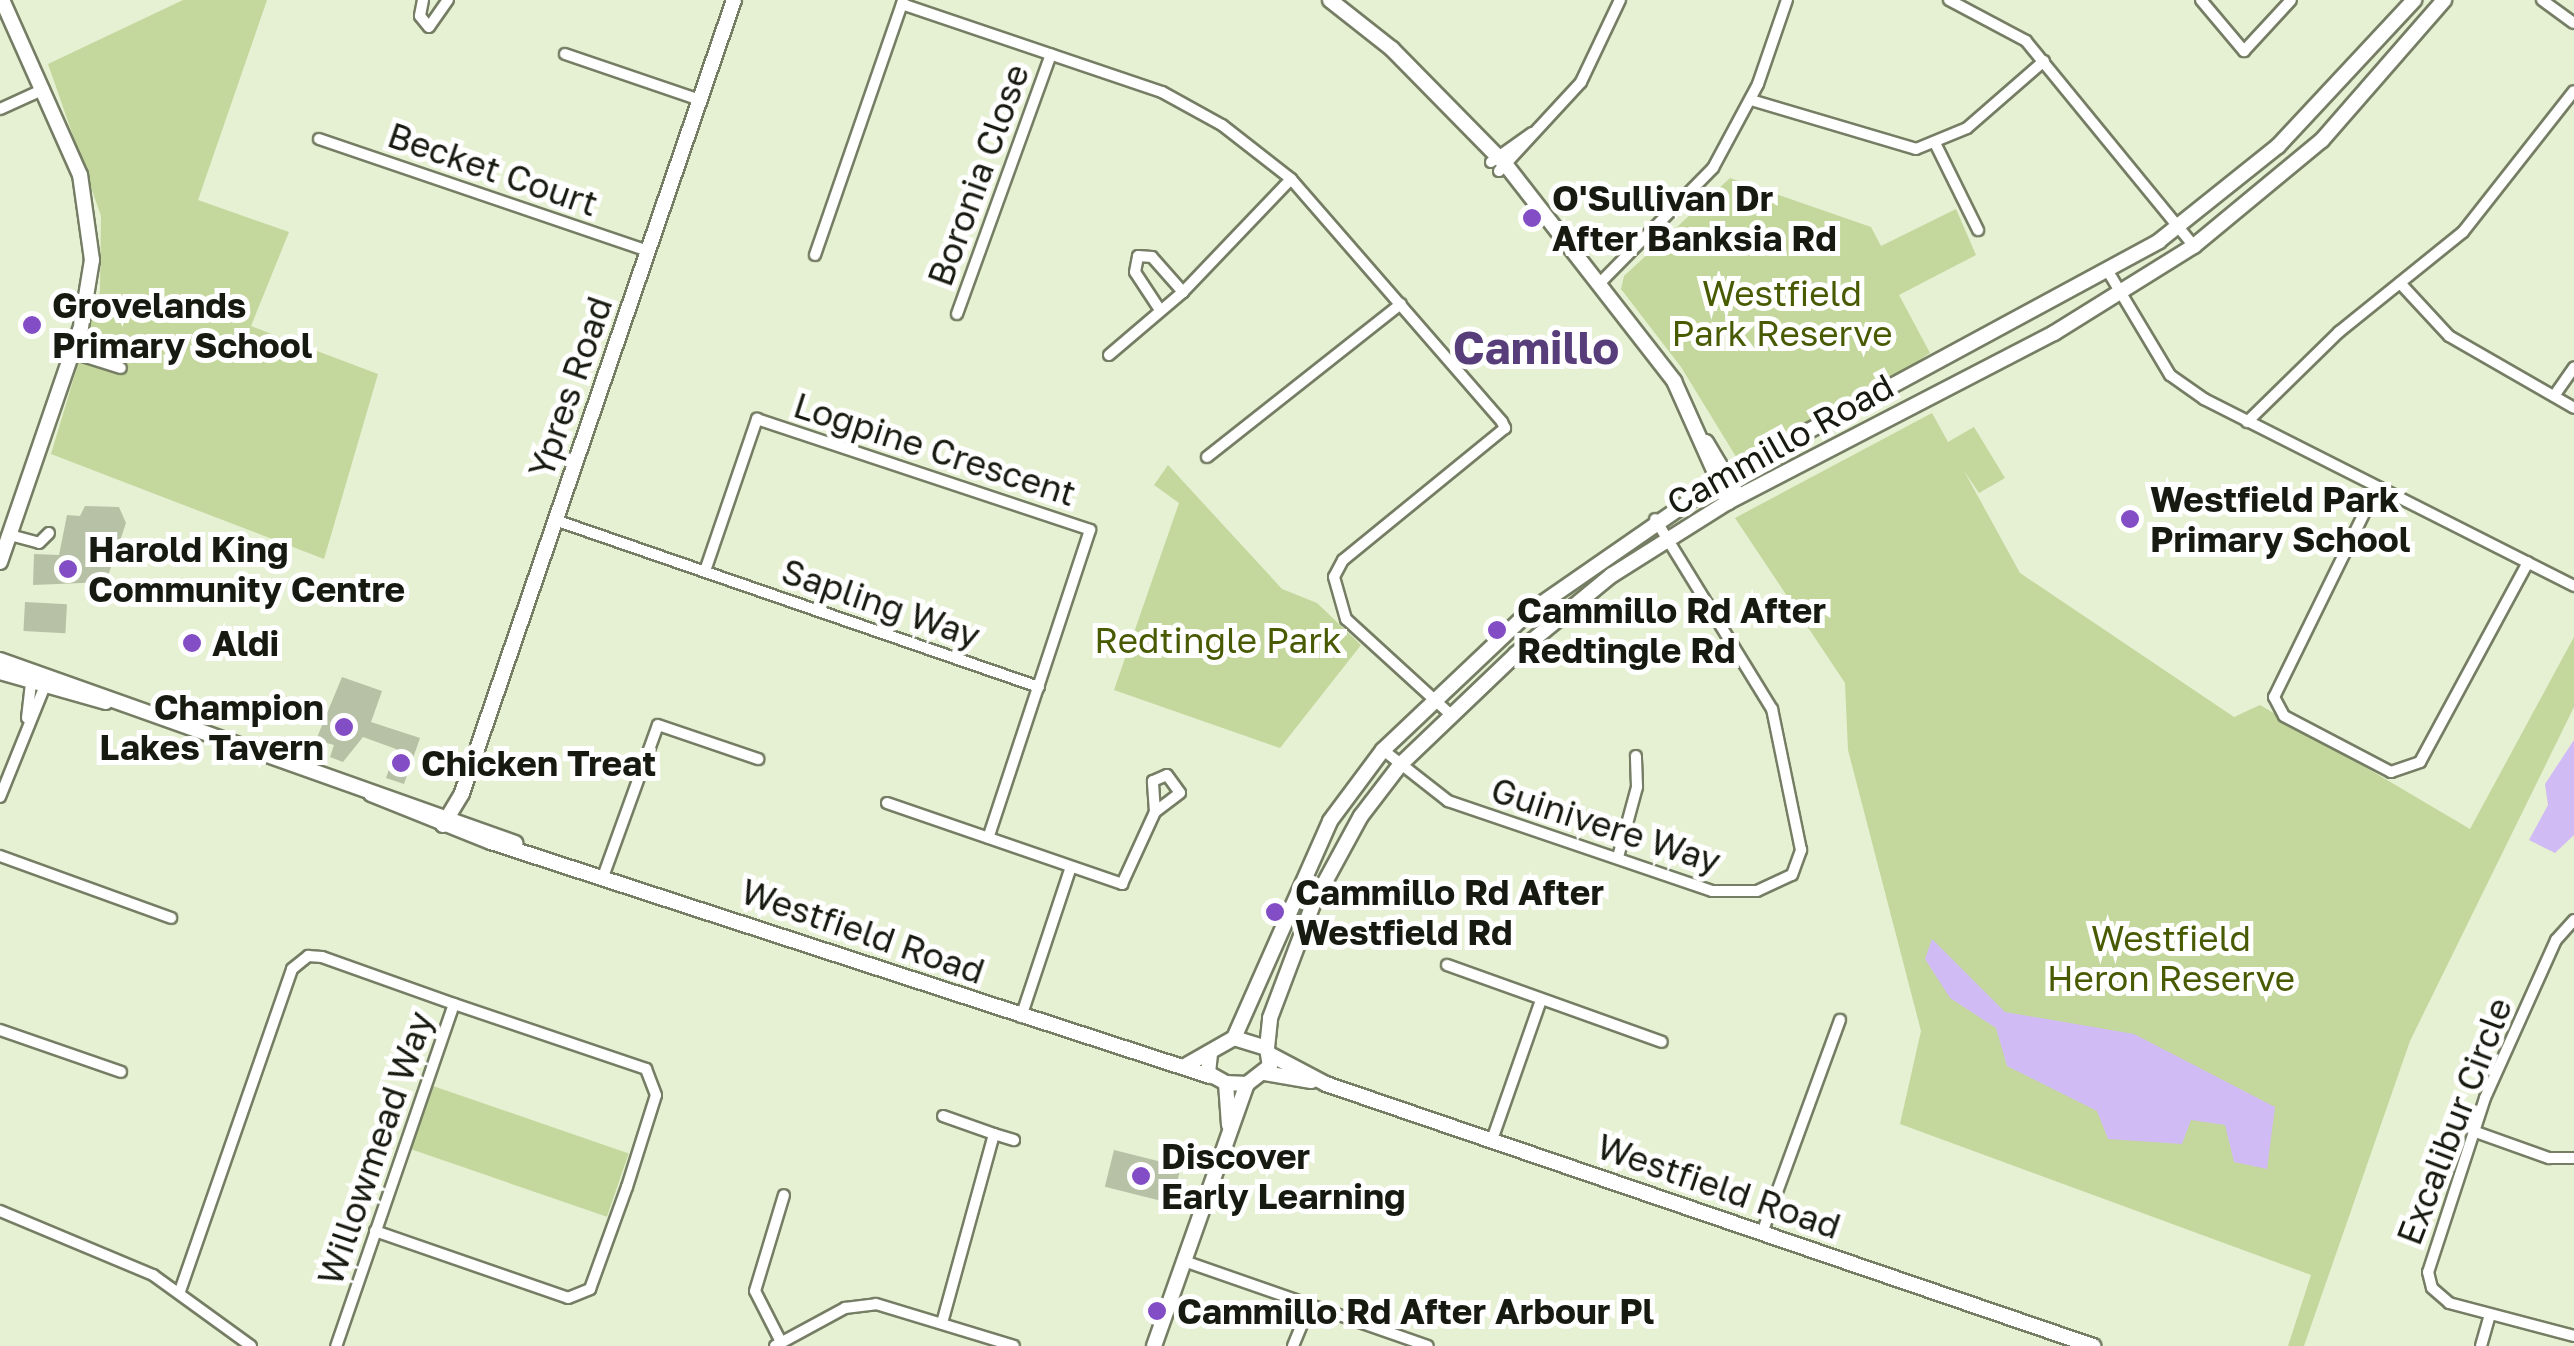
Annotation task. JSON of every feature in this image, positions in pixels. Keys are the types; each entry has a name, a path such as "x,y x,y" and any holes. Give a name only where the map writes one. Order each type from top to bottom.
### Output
{"main road":[{"path":"0,562 73,352 90,284 90,214 44,89 2,0"},
{"name":"Ypres Road","path":"445,819 462,793 734,0"},
{"path":"1330,0 1392,50 1498,164 1664,366 1733,499"},
{"name":"Cammillo Road","path":"1234,1038 1320,837 1383,750 1528,614 1655,519 1722,478 2109,273 2180,226 2278,146 2414,0"},
{"name":"Cammillo Road","path":"1269,1052 1270,1018 1313,904 1360,816 1400,765 1450,714 1584,596 1668,539 1733,499 2122,293 2194,246 2322,140 2444,0"},
{"name":"Westfield Road","path":"0,660 39,679 524,848 1021,1017 1210,1076"},
{"name":"Westfield Road","path":"0,672 39,679"},
{"name":"Ypres Road","path":"461,825 462,793"},
{"path":"1183,1067 1234,1038 1269,1052 1265,1073 1247,1084 1226,1084 1210,1076 1210,1053"},
{"name":"Westfield Road","path":"1269,1052 1326,1084"},
{"name":"Westfield Road","path":"1265,1073 1326,1084 2093,1346"},
{"path":"1226,1084 1229,1126"},
{"path":"1154,1346 1247,1084"}],"street":[{"path":"424,0 420,16 429,28 448,0"},
{"path":"1498,164 1538,130 1588,71 1620,0"},
{"path":"1598,285 1690,197 1751,100 1787,0"},
{"path":"1951,0 2010,28 2044,61 2194,246"},
{"path":"2201,0 2244,51 2291,0"},
{"path":"2542,0 2574,23"},
{"path":"815,255 902,2 1162,92 1222,125 1291,179 1505,428 1343,560 1334,578 1346,619 1450,714"},
{"path":"565,54 700,100"},
{"name":"Boronia Close","path":"957,314 1051,55"},
{"path":"1751,100 1892,147 1936,144 1968,128 2044,61"},
{"path":"0,109 44,89"},
{"path":"2246,422 2400,283 2463,232 2574,91"},
{"name":"Becket Court","path":"319,139 648,251"},
{"path":"1936,144 1978,230"},
{"path":"1108,355 1184,292 1291,179"},
{"path":"1160,310 1135,272 1138,256 1152,257 1184,292"},
{"path":"2109,273 2170,376 2246,422 2574,586"},
{"path":"2400,283 2448,336 2574,408"},
{"path":"1207,457 1401,304"},
{"path":"73,352 121,368"},
{"path":"2554,396 2574,367"},
{"name":"Logpine Crescent","path":"705,570 756,419 1090,530 1039,687"},
{"path":"2377,487 2274,697 2284,716 2391,772 2420,762 2528,562"},
{"name":"Guinivere Way","path":"1383,750 1448,802 1734,894 1779,885 1800,860 1772,709 1655,519"},
{"name":"Sapling Way","path":"556,520 1039,687"},
{"path":"10,535 39,543 49,532"},
{"path":"0,796 39,679"},
{"path":"988,838 1039,687"},
{"path":"604,874 658,725 758,759"},
{"path":"1618,858 1637,787 1636,756"},
{"path":"886,803 1122,884 1155,812"},
{"path":"0,856 171,918"},
{"path":"1021,1017 1071,867"},
{"name":"Excalibur Circle","path":"2574,920 2556,940 2473,1132 2428,1272 2442,1299 2574,1336"},
{"name":"Willowmead Way","path":"180,1291 296,964 317,955 454,1004 336,1346"},
{"path":"1447,965 1662,1042"},
{"path":"1492,1140 1541,1000"},
{"path":"375,1231 568,1298 590,1288 627,1187 656,1095 646,1069 454,1004"},
{"path":"1762,1233 1840,1020"},
{"path":"0,1030 120,1072"},
{"path":"943,1116 1014,1140"},
{"path":"2473,1132 2549,1158 2574,1158"},
{"path":"942,1323 978,1204 976,1187 994,1134"},
{"path":"784,1195 755,1291 778,1344 846,1308 876,1304 1014,1346"},
{"path":"0,1212 97,1245 180,1291 251,1346"},
{"path":"1184,1261 1428,1346"},
{"path":"1293,1346 1310,1305"},
{"path":"2481,1346 2490,1315"}],"green space":[{"path":"183,0 267,0 198,200 289,232 251,326 378,374 324,559 51,454 100,291 101,216 48,64"},
{"name":"Westfield Park Reserve","path":"1730,178 1871,227 1881,246 1956,209 1976,255 1899,295 1930,353 1870,393 1738,460 1681,367 1621,289 1624,276"},
{"name":"Westfield Heron Reserve","path":"1932,413 1948,442 1974,427 2005,478 1979,493 1964,471 2020,573 2234,717 2260,705 2470,829 2574,637 2574,707 2410,1041 2304,1346 2288,1346 2311,1275 1900,1124 1921,1031 1848,750 1845,683 1735,518"},
{"name":"Redtingle Park","path":"1168,465 1282,589 1317,603 1361,645 1280,748 1114,690 1179,503 1154,485"},
{"path":"433,1086 629,1153 607,1217 411,1149"}],"shaded area":[{"path":"2574,740 2574,835 2555,853 2529,840 2548,805 2545,784"},
{"path":"1932,939 2005,1012 2134,1034 2275,1107 2267,1169 2234,1162 2225,1125 2191,1120 2182,1144 2108,1139 2097,1111 2007,1066 1996,1028 1950,998 1925,959"}],"building":[{"name":"Harold King Community Centre","path":"85,506 119,507 126,523 106,582 33,585 34,554 59,555 67,515 80,516"},
{"path":"25,602 67,604 65,633 23,631"},
{"name":"Champion Lakes Tavern","path":"342,677 382,691 371,722 420,738 404,784 386,778 396,749 363,737 343,762 330,757 334,745 316,740"},
{"name":"Discover Early Learning","path":"1114,1150 1181,1167 1172,1204 1105,1187"}],"place":[{"name":"O'Sullivan Dr After Banksia Rd","path":"1532,218"},
{"name":"Grovelands Primary School","path":"32,325"},
{"name":"Westfield Park Primary School","path":"2130,519"},
{"name":"Harold King Community Centre","path":"68,569"},
{"name":"Cammillo Rd After Redtingle Rd","path":"1497,630"},
{"name":"Aldi","path":"192,643"},
{"name":"Champion Lakes Tavern","path":"344,727"},
{"name":"Chicken Treat","path":"401,763"},
{"name":"Cammillo Rd After Westfield Rd","path":"1275,912"},
{"name":"Discover Early Learning","path":"1141,1176"},
{"name":"Cammillo Rd After Arbour Pl","path":"1157,1311"}],"district":[{"name":"Camillo","path":"1536,348"}]}
